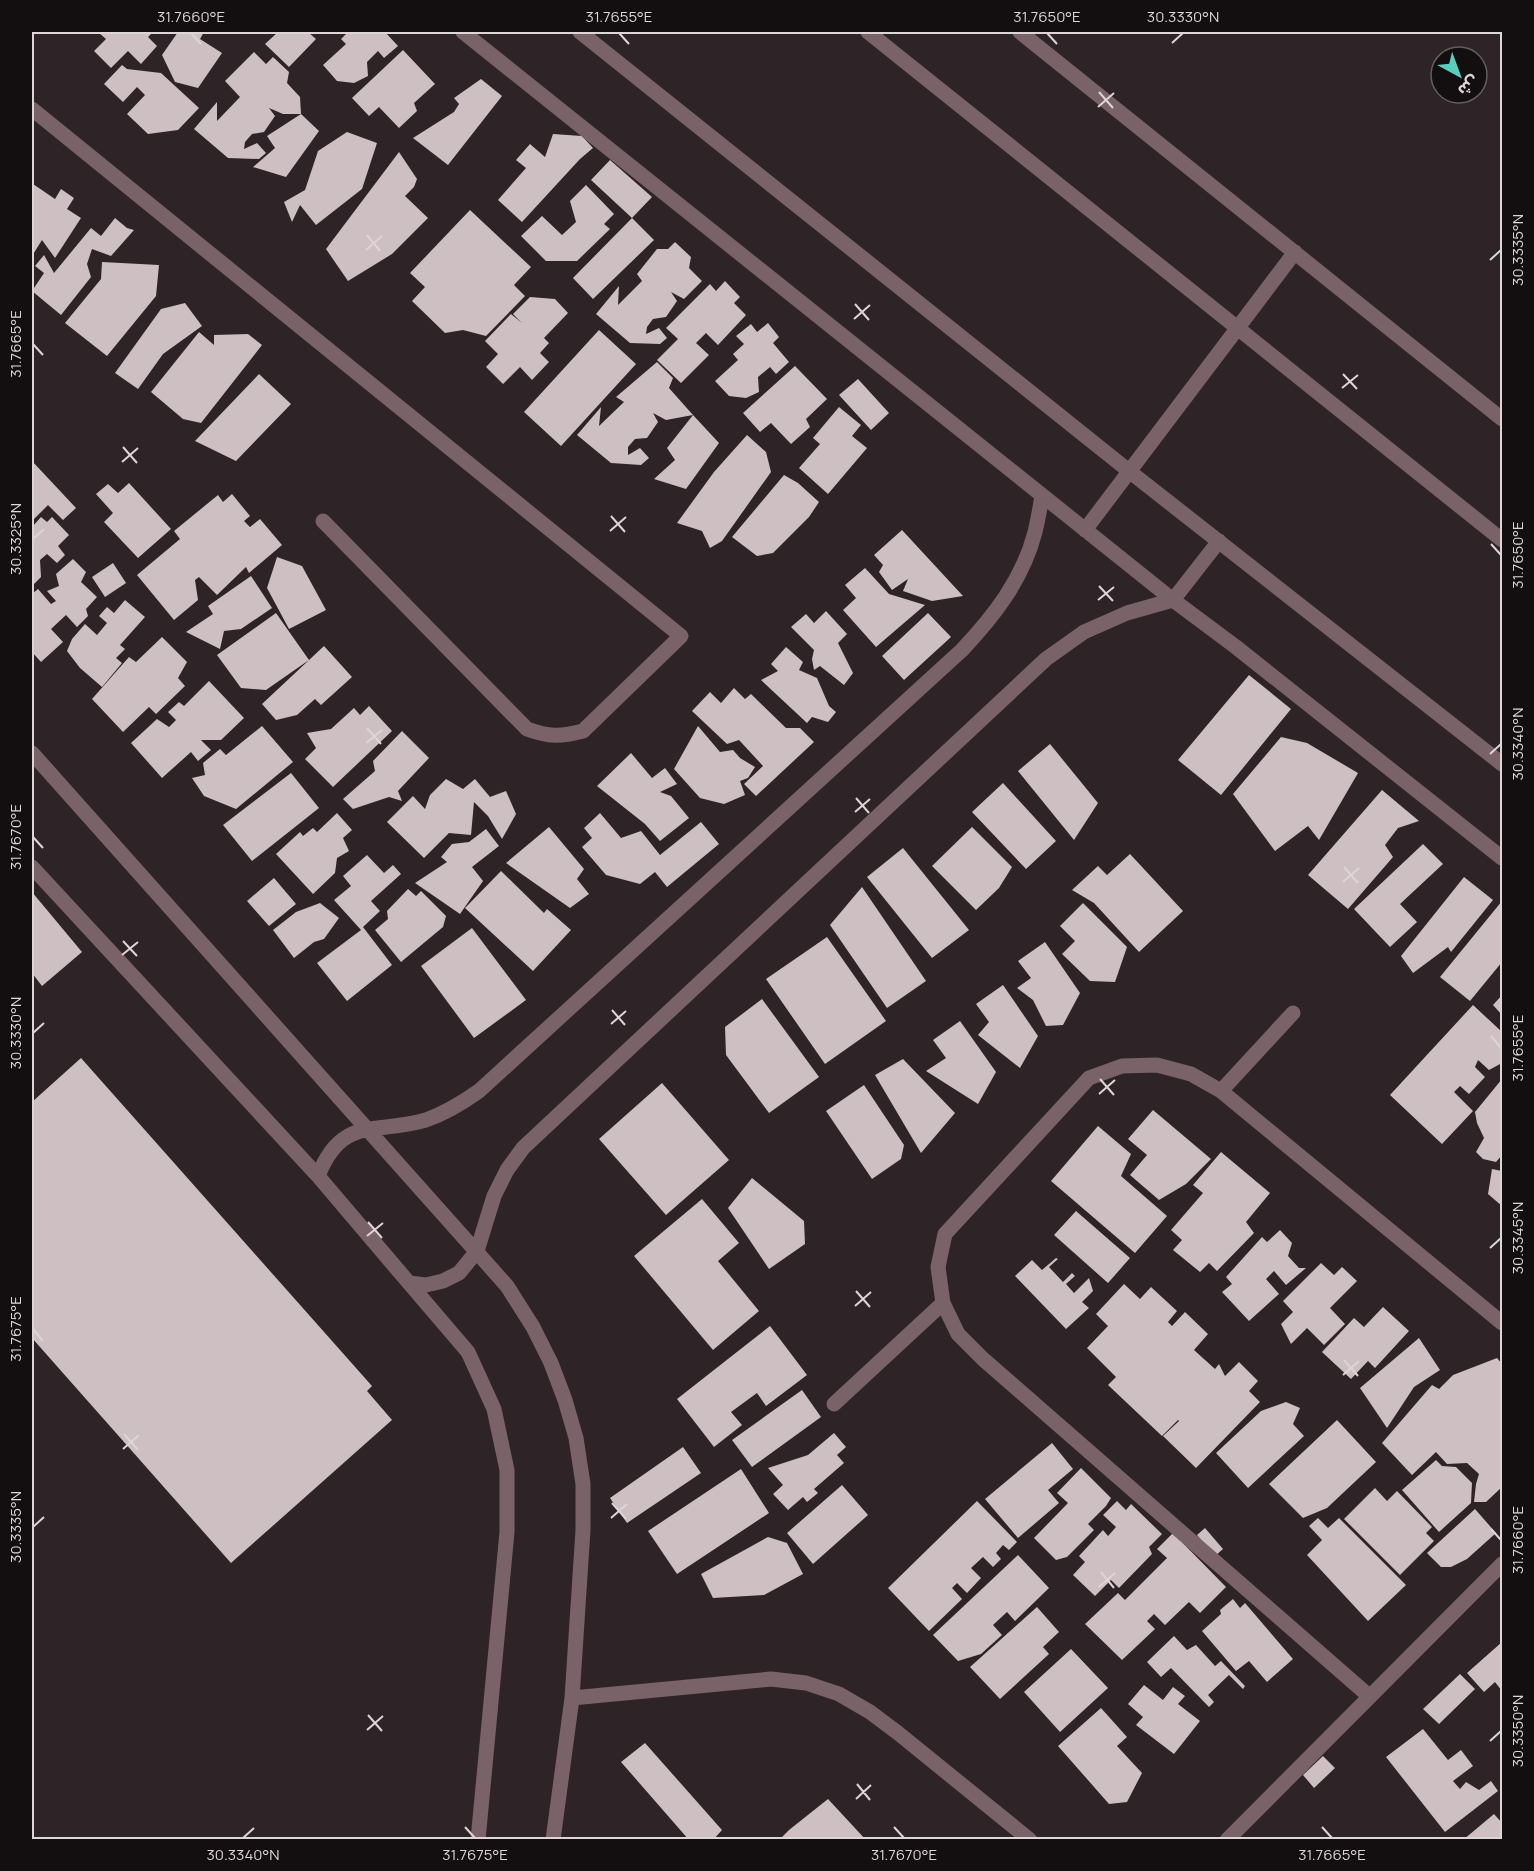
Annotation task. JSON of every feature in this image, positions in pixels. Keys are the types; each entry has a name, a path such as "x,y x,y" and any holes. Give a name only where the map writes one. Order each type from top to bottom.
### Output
{"street":[{"path":"463,32 1042,496 1503,858"},
{"path":"580,32 1129,471 1503,764"},
{"path":"868,32 1503,540"},
{"path":"1020,32 1503,419"},
{"path":"32,109 681,636 583,731 566,736 546,735 527,729 323,522"},
{"path":"1085,530 1295,252"},
{"path":"318,1176 325,1158 336,1143 351,1134 426,1120 454,1108 479,1090 962,650 988,623 1003,603 1022,569 1035,533 1042,496"},
{"path":"409,1283 426,1285 459,1273 477,1251 494,1196 503,1179 523,1148 541,1129 1046,659 1084,632 1127,613 1173,600 1219,541"},
{"path":"32,753 507,1286 533,1327 551,1363 562,1390 576,1438 583,1484 583,1530 572,1698 553,1839"},
{"path":"32,867 318,1176 468,1352 494,1409 507,1470 507,1532 478,1839"},
{"path":"1221,1091 1293,1012"},
{"path":"1369,1696 983,1359 958,1334 943,1303 938,1267 945,1234 1089,1078 1122,1066 1157,1065 1191,1074 1221,1091 1503,1323"},
{"path":"834,1404 943,1303"},
{"path":"1227,1839 1503,1564"},
{"path":"572,1698 771,1679 806,1683 839,1694 870,1712 1030,1839"}],"building":[{"path":"98,32 153,32 148,37 157,46 141,64 128,51 111,68 94,51 106,39"},
{"path":"178,32 204,32 200,39 222,53 198,88 175,82 162,55"},
{"path":"278,32 308,32 316,39 289,67 265,44"},
{"path":"348,32 385,32 398,46 384,58 378,51 367,62 368,76 354,83 337,81 323,65 346,44 341,39"},
{"path":"403,50 435,84 414,103 417,111 399,128 379,107 369,116 352,98"},
{"path":"254,52 266,64 273,57 289,72 287,83 300,97 301,114 283,114 269,108 275,116 264,132 252,134 245,142 244,149 257,143 266,153 259,159 228,158 194,129 217,102 217,121 240,97 225,81"},
{"path":"122,65 127,69 161,73 199,108 178,130 148,134 127,114 145,95 137,87 123,102 104,84"},
{"path":"481,79 502,96 448,165 413,138 454,112 459,104 454,98"},
{"path":"301,114 319,131 286,177 253,167 275,148 267,136"},
{"path":"347,132 377,143 362,189 316,225 300,205 292,222 284,202 305,190 318,151"},
{"path":"553,134 582,136 593,148 522,222 498,200 526,168 516,160 530,144 545,157"},
{"path":"399,152 417,179 414,187 405,196 428,218 392,254 348,281 326,249"},
{"path":"610,160 652,197 632,218 591,180"},
{"path":"33,184 55,199 61,189 74,198 67,209 81,218 55,258 42,240 32,256"},
{"path":"586,185 614,214 604,224 610,229 577,261 546,261 521,236 542,216 562,235 576,222 570,201"},
{"path":"470,210 531,267 514,285 525,296 486,336 463,330 445,333 412,301 425,287 410,273"},
{"path":"115,218 127,228 134,230 111,256 92,249 87,264 91,277 61,315 32,291 44,273 35,266 44,255 54,273 91,228 101,236"},
{"path":"632,218 654,240 593,299 573,278"},
{"path":"675,242 691,257 689,268 702,281 684,299 671,292 677,301 666,317 653,319 647,327 646,334 659,328 667,338 660,344 630,343 596,314 619,286 618,305 642,281 637,274 657,249 668,249"},
{"path":"102,262 159,265 156,296 107,356 65,323 101,279"},
{"path":"725,281 740,297 734,303 746,315 718,345 706,333 696,343 709,355 681,383 657,360 678,339 666,328 710,284 716,291"},
{"path":"530,297 555,299 568,313 544,338 549,343 540,353 549,362 532,380 520,367 503,384 486,367 498,354 485,341 511,314 522,323 513,314"},
{"path":"185,303 202,326 163,354 138,389 115,373 161,309"},
{"path":"768,323 779,337 773,343 789,362 776,374 770,367 758,377 759,392 746,398 729,396 715,381 738,360 733,354 744,344 736,336 751,324 757,332"},
{"path":"599,330 636,364 561,446 524,412"},
{"path":"199,332 214,345 214,335 248,334 262,345 201,423 183,419 151,392"},
{"path":"657,362 673,378 669,388 693,415 666,420 653,413 658,422 647,438 635,439 628,447 628,455 640,448 649,458 641,465 611,463 577,435 601,407 599,426 624,402 616,397"},
{"path":"795,366 827,399 806,419 810,427 791,444 771,423 760,432 743,413"},
{"path":"259,374 291,404 236,461 195,441"},
{"path":"858,379 889,413 871,430 839,395"},
{"path":"839,407 861,425 852,436 867,448 828,494 799,468 820,444 813,438"},
{"path":"693,415 719,443 686,489 654,479 675,460 667,448"},
{"path":"747,435 766,452 771,472 722,541 710,548 702,531 677,523 714,472"},
{"path":"32,461 76,508 63,520 48,505 32,521"},
{"path":"784,475 798,483 819,502 809,517 773,553 757,556 732,537"},
{"path":"129,483 171,529 138,558 104,522 113,513 96,494 108,484 118,493"},
{"path":"232,494 250,516 244,521 250,527 260,519 282,545 249,573 246,567 217,595 199,577 195,580 198,600 174,620 137,575 180,539 174,531 218,495 223,502"},
{"path":"41,517 47,522 52,517 69,535 58,546 65,555 57,563 47,554 40,560 41,577 32,586 32,527"},
{"path":"902,530 963,596 932,601 903,591 908,579 892,590 879,572 883,565 874,555"},
{"path":"277,557 302,566 326,610 289,629 267,588"},
{"path":"73,559 86,572 81,582 97,597 86,609 88,616 77,627 66,615 51,629 63,642 41,662 32,652 32,594 38,589 51,604 56,601 47,591 59,586 56,574"},
{"path":"113,563 126,583 105,597 92,577"},
{"path":"865,568 889,594 925,605 876,647 843,610 856,598 845,585"},
{"path":"251,576 272,608 241,629 224,631 220,649 186,632 213,614 208,606"},
{"path":"125,600 145,617 120,645 125,649 116,658 122,663 102,687 80,668 67,651 72,639 85,624 97,635 107,623 99,616 107,607 114,613"},
{"path":"826,611 847,634 838,643 853,673 844,685 820,666 814,670 812,659 814,650 791,627 806,614 814,623"},
{"path":"276,613 309,660 266,690 241,688 217,655"},
{"path":"928,613 951,637 904,680 882,656"},
{"path":"162,637 187,662 178,678 185,686 156,714 149,707 123,732 92,699 129,657 136,662"},
{"path":"324,646 352,677 321,705 315,699 297,715 276,720 262,704"},
{"path":"786,647 803,662 799,670 817,678 829,706 836,712 828,722 812,717 807,723 761,680 778,671 771,664"},
{"path":"1249,675 1291,709 1221,795 1178,760"},
{"path":"209,681 244,718 221,740 201,740 211,750 198,761 191,752 162,778 131,743 157,719 169,727 176,720 168,712 179,702 184,706"},
{"path":"734,688 745,699 751,694 786,728 800,728 814,742 756,796 744,784 763,766 739,740 727,744 692,711 710,692 721,703"},
{"path":"369,706 392,731 333,787 305,759 316,748 307,733 331,729 354,708 360,715"},
{"path":"262,726 293,762 236,809 204,796 192,778 205,775 203,763 220,749 226,755"},
{"path":"698,726 720,752 733,750 740,758 755,767 748,778 740,781 745,795 724,804 700,798 674,769"},
{"path":"402,731 429,758 398,791 402,801 389,797 353,809 343,799 375,771 373,761"},
{"path":"1281,737 1307,743 1358,773 1319,840 1308,826 1275,851 1233,794"},
{"path":"1050,744 1098,803 1074,840 1018,771"},
{"path":"631,753 652,778 665,768 677,784 660,792 671,796 689,818 660,841 645,824 597,786"},
{"path":"291,773 319,808 252,861 223,825"},
{"path":"446,779 463,789 475,779 490,797 506,791 516,814 502,839 488,816 474,802 471,835 449,833 424,858 387,822 413,796 425,809 430,795"},
{"path":"1003,783 1056,841 1026,869 972,812"},
{"path":"1382,790 1419,821 1398,828 1385,845 1393,857 1348,909 1308,875"},
{"path":"337,813 352,830 343,838 349,851 337,858 335,873 313,894 276,854 300,832 303,836 313,828 317,832"},
{"path":"600,813 621,838 641,831 660,855 701,822 719,844 667,887 655,872 640,884 606,875 582,847 592,838 584,828"},
{"path":"549,827 584,869 577,879 589,894 570,908 506,863"},
{"path":"972,827 1012,867 999,888 976,910 932,866"},
{"path":"486,829 499,846 472,867 483,881 460,914 415,883 447,862 441,857 452,844 469,842"},
{"path":"1423,844 1443,864 1400,904 1417,922 1390,947 1354,909"},
{"path":"903,848 969,930 932,958 867,877"},
{"path":"1130,854 1183,911 1139,952 1094,903 1072,890 1098,866 1107,875"},
{"path":"367,855 384,873 393,865 401,874 371,901 380,911 363,927 392,965 347,1001 317,963 361,930 334,900 351,886 343,876"},
{"path":"501,871 544,913 547,909 571,930 533,971 465,908"},
{"path":"1464,877 1493,900 1451,952 1448,947 1413,973 1401,956"},
{"path":"274,878 296,904 269,926 247,901"},
{"path":"862,887 926,981 887,1008 830,925"},
{"path":"408,889 416,896 421,891 446,916 443,927 401,962 375,930 388,919 387,911"},
{"path":"32,892 82,952 42,986 32,973"},
{"path":"1502,901 1502,962 1470,1001 1440,977"},
{"path":"320,903 339,918 324,939 314,942 294,958 273,930 296,912"},
{"path":"1083,903 1127,947 1115,982 1090,981 1062,954 1075,941 1060,926"},
{"path":"472,928 526,1000 474,1038 421,966"},
{"path":"827,937 886,1021 825,1064 766,979"},
{"path":"1045,942 1080,993 1063,1025 1046,1026 1033,1000 1017,988 1031,978 1018,961"},
{"path":"1003,985 1038,1036 1020,1068 978,1035 989,1022 976,1004"},
{"path":"1502,995 1502,1015 1493,1005"},
{"path":"762,999 819,1077 769,1113 726,1055 725,1027"},
{"path":"1473,1005 1502,1032 1502,1063 1489,1070 1478,1060 1475,1067 1485,1077 1469,1094 1460,1086 1454,1092 1473,1111 1442,1144 1390,1095"},
{"path":"960,1021 996,1072 978,1104 926,1071 946,1058 933,1040"},
{"path":"81,1058 372,1386 367,1391 392,1420 231,1563 32,1338 32,1102"},
{"path":"903,1059 955,1113 921,1153 875,1075"},
{"path":"1502,1079 1502,1155 1496,1162 1483,1159 1476,1152 1484,1138 1475,1112"},
{"path":"662,1083 729,1160 666,1215 599,1139"},
{"path":"864,1085 904,1145 901,1159 872,1179 826,1111"},
{"path":"1153,1110 1211,1159 1186,1184 1159,1200 1130,1175 1147,1155 1128,1139"},
{"path":"1098,1126 1131,1154 1121,1176 1167,1216 1135,1253 1051,1181"},
{"path":"1221,1152 1270,1193 1246,1222 1254,1233 1217,1271 1209,1263 1200,1272 1173,1250 1182,1240 1171,1230 1203,1193 1193,1185"},
{"path":"1492,1169 1502,1171 1502,1206 1488,1194"},
{"path":"752,1178 804,1221 805,1244 769,1269 728,1208"},
{"path":"702,1199 739,1243 718,1261 759,1311 713,1350 634,1256"},
{"path":"1076,1211 1130,1258 1108,1283 1054,1235"},
{"path":"1280,1230 1292,1243 1288,1256 1299,1268 1306,1268 1286,1285 1274,1271 1266,1279 1279,1294 1249,1321 1222,1292 1232,1284 1226,1277 1262,1237 1267,1242"},
{"path":"1056,1258 1058,1259 1049,1267 1063,1282 1072,1273 1075,1276 1066,1284 1074,1293 1089,1278 1093,1291 1082,1302 1089,1308 1066,1329 1015,1276 1032,1260 1042,1270"},
{"path":"1321,1263 1334,1275 1342,1267 1357,1281 1330,1308 1345,1324 1324,1345 1307,1328 1291,1344 1281,1324 1293,1312 1283,1301"},
{"path":"1124,1284 1140,1299 1151,1287 1177,1311 1168,1322 1172,1326 1185,1312 1208,1334 1194,1350 1215,1369 1219,1364 1225,1376 1239,1362 1258,1381 1249,1391 1260,1402 1196,1468 1163,1436 1179,1421 1162,1436 1108,1385 1116,1377 1087,1348 1108,1326 1096,1314"},
{"path":"1383,1307 1409,1331 1375,1368 1368,1361 1351,1379 1322,1352 1354,1318 1364,1327"},
{"path":"770,1326 807,1375 766,1406 757,1393 731,1412 742,1425 714,1447 677,1399"},
{"path":"1419,1338 1440,1370 1414,1387 1387,1428 1360,1388"},
{"path":"1497,1358 1502,1364 1502,1487 1486,1502 1474,1502 1479,1474 1467,1463 1447,1464 1436,1452 1412,1475 1382,1443 1432,1385 1439,1389 1453,1375"},
{"path":"802,1390 821,1417 752,1467 732,1440"},
{"path":"1286,1402 1300,1408 1293,1424 1304,1436 1248,1488 1216,1453 1261,1411"},
{"path":"1337,1420 1376,1462 1327,1508 1303,1518 1269,1484"},
{"path":"834,1433 846,1447 837,1455 844,1463 814,1489 818,1493 807,1502 803,1497 788,1510 773,1494 783,1485 768,1468 808,1455"},
{"path":"1052,1443 1073,1469 1048,1490 1059,1503 1018,1538 985,1499"},
{"path":"683,1447 701,1473 627,1523 610,1498"},
{"path":"1436,1460 1442,1466 1456,1467 1472,1483 1471,1503 1439,1532 1402,1490"},
{"path":"1081,1468 1111,1498 1088,1524 1094,1530 1067,1557 1056,1560 1034,1538 1068,1503 1057,1493"},
{"path":"741,1469 769,1513 677,1574 648,1531"},
{"path":"842,1485 868,1515 813,1564 787,1533"},
{"path":"1375,1488 1387,1501 1397,1491 1432,1527 1426,1533 1434,1541 1400,1575 1344,1519"},
{"path":"977,1501 1017,1542 1009,1550 1003,1545 996,1553 1001,1559 993,1567 983,1557 971,1568 981,1578 967,1593 957,1583 952,1588 962,1599 929,1631 888,1588"},
{"path":"1117,1501 1126,1510 1131,1504 1162,1534 1149,1547 1152,1554 1119,1588 1111,1580 1095,1596 1073,1575 1085,1562 1079,1556 1103,1530 1108,1536 1116,1527 1103,1515"},
{"path":"1475,1509 1496,1533 1467,1559 1451,1567 1441,1567 1427,1553"},
{"path":"1318,1518 1328,1528 1339,1518 1406,1585 1368,1621 1307,1555 1322,1540 1309,1526"},
{"path":"1205,1528 1223,1549 1215,1556 1197,1535"},
{"path":"1173,1533 1226,1587 1200,1613 1189,1602 1165,1625 1154,1614 1147,1621 1155,1629 1122,1660 1085,1624 1118,1593 1125,1600 1167,1558 1157,1549"},
{"path":"768,1537 787,1543 803,1574 764,1595 713,1598 701,1574"},
{"path":"1018,1555 1049,1588 1015,1621 1007,1612 993,1625 1002,1635 981,1654 958,1661 933,1635"},
{"path":"1233,1599 1240,1608 1245,1603 1293,1659 1267,1682 1249,1661 1236,1671 1202,1631 1221,1614 1220,1610"},
{"path":"1037,1607 1059,1632 1043,1647 1049,1654 1000,1699 970,1667"},
{"path":"1174,1636 1187,1650 1196,1645 1215,1666 1221,1661 1245,1686 1243,1689 1229,1675 1208,1695 1214,1702 1209,1707 1171,1668 1161,1677 1147,1662"},
{"path":"1502,1642 1502,1691 1495,1682 1484,1692 1467,1673"},
{"path":"1071,1649 1108,1688 1060,1732 1024,1692"},
{"path":"1460,1674 1475,1689 1439,1724 1423,1709"},
{"path":"1144,1685 1163,1700 1173,1687 1185,1696 1178,1704 1200,1721 1174,1754 1136,1725 1143,1717 1128,1704"},
{"path":"1101,1708 1127,1737 1117,1746 1142,1773 1127,1802 1109,1804 1058,1746"},
{"path":"1423,1729 1448,1760 1461,1750 1473,1766 1453,1781 1460,1789 1466,1782 1479,1790 1491,1781 1498,1791 1445,1832 1386,1757"},
{"path":"645,1743 722,1830 713,1840 689,1840 621,1762"},
{"path":"1323,1756 1335,1768 1314,1788 1303,1775"},
{"path":"828,1799 866,1840 779,1840 789,1830"},
{"path":"1494,1814 1502,1823 1502,1840 1463,1840"}]}
